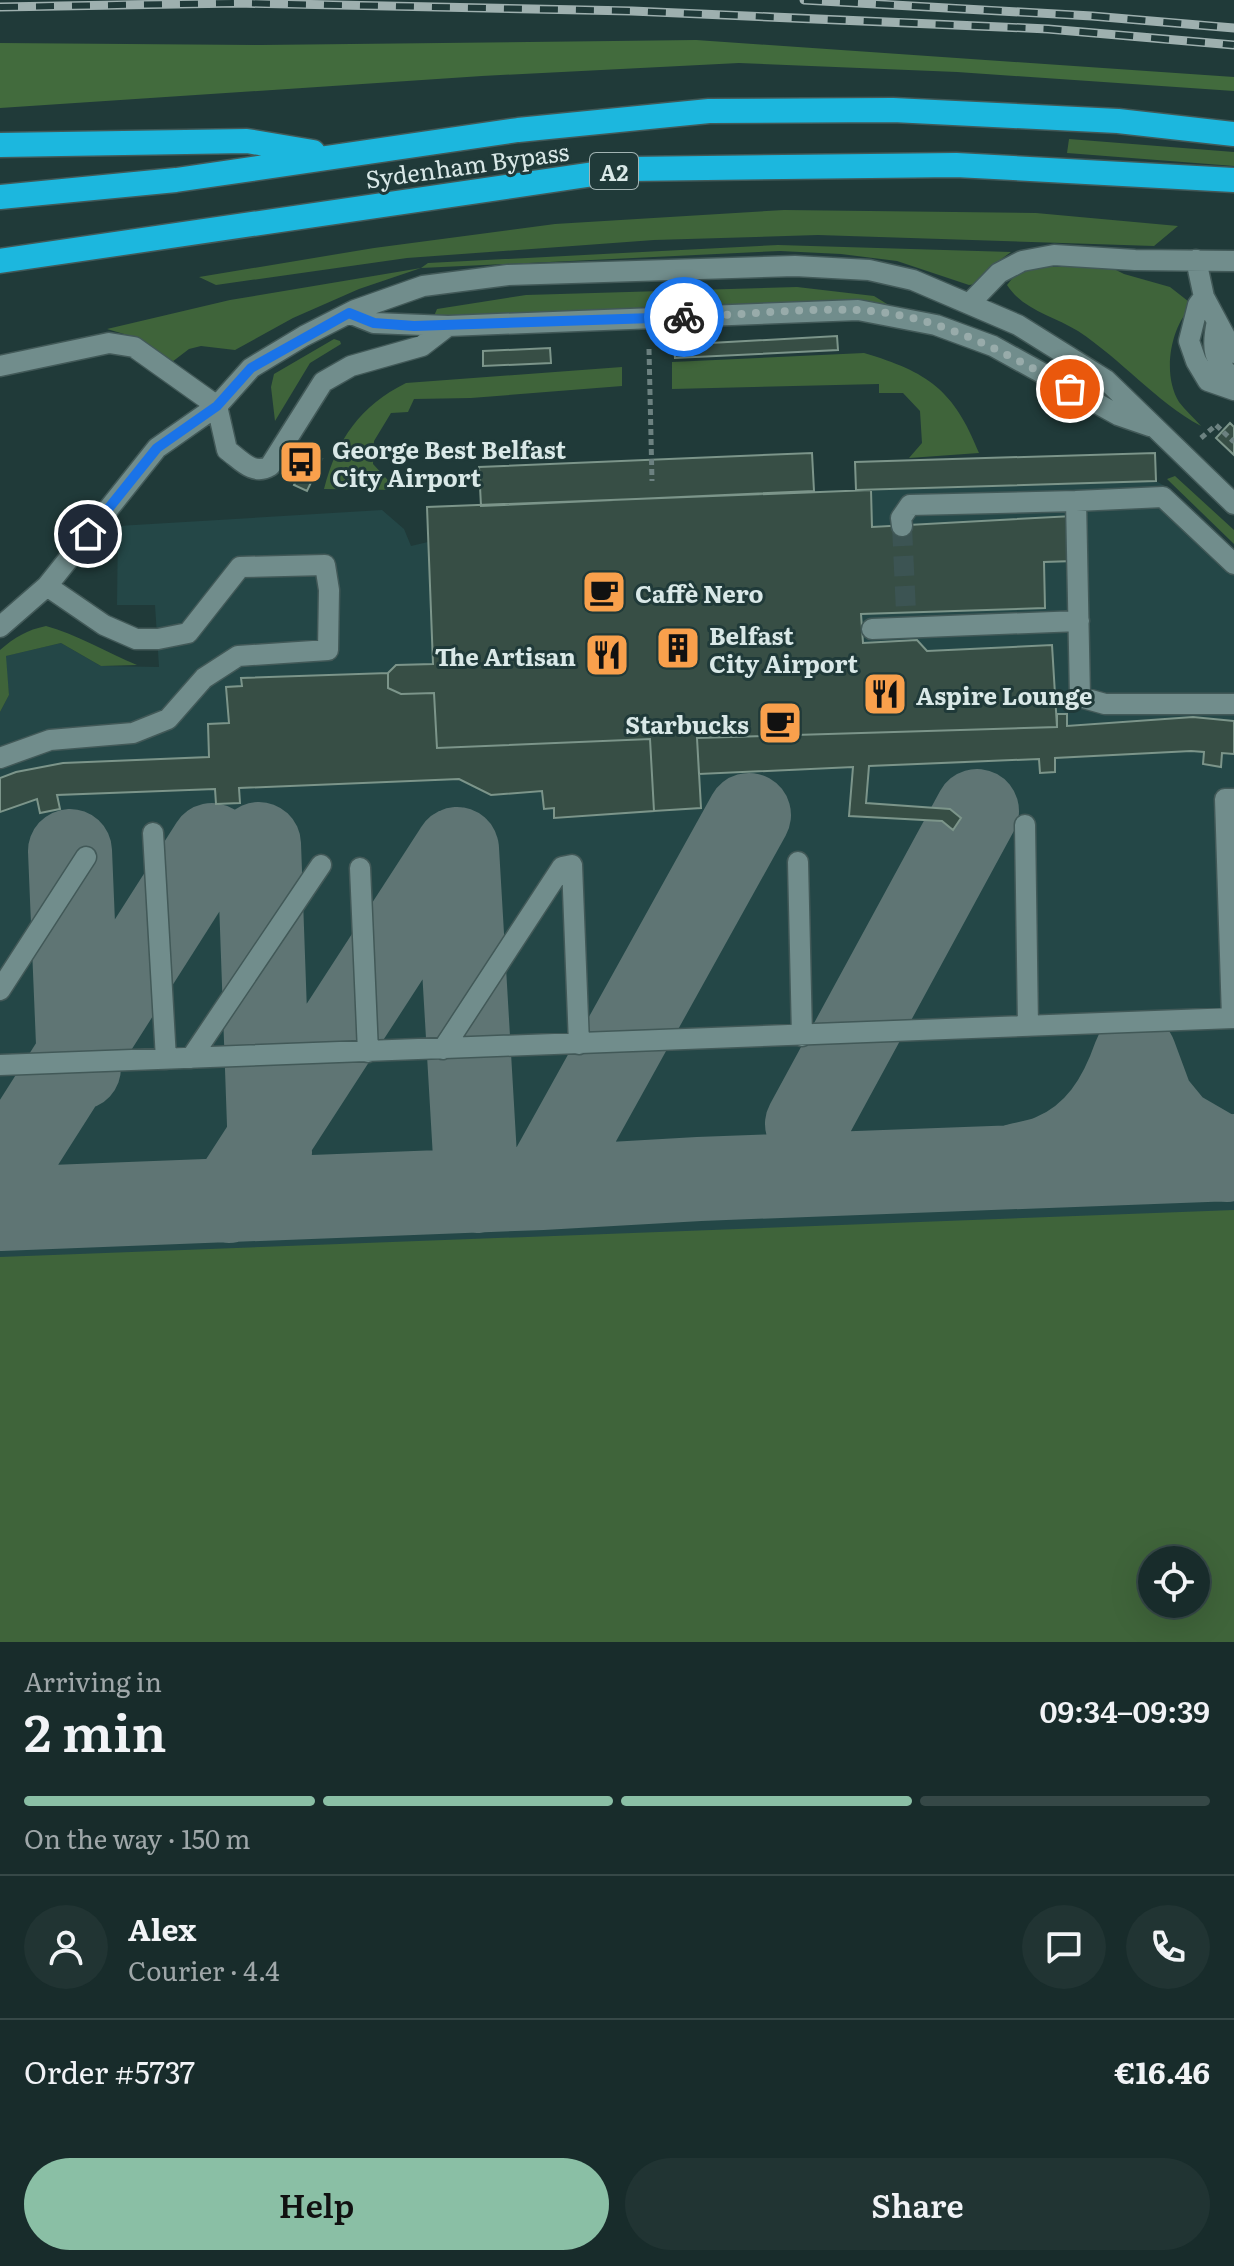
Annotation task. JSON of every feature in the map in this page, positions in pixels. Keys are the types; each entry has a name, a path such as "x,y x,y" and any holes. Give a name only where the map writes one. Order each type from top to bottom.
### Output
{"highway":[{"name":"Sydenham Bypass","path":"0,197 176,180 518,130 709,111 908,111 1118,121 1234,134"},
{"path":"0,145 247,141 333,156"},
{"name":"Sydenham Bypass","path":"0,261 628,169 956,165 1234,180"}],"street":[{"path":"970,303 999,273 1022,261 1054,255 1234,261"},
{"path":"1196,260 1204,297 1234,353"},
{"path":"0,627 47,586 157,448 217,406 251,368 349,313 423,286 508,275 795,266 869,270 913,280 1018,325 1106,380 1234,504"},
{"path":"1204,297 1198,305 1189,341 1208,381 1234,390"},
{"path":"349,313 374,323 448,326 858,310 936,325 993,346 1118,415 1158,429"},
{"path":"1217,321 1212,350 1221,367 1234,380"},
{"path":"0,366 109,343 134,347 217,406 227,450 254,470 263,470 270,466 323,382 351,366 422,346 448,326"},
{"path":"902,526 901,518 910,505 1163,497 1234,564"},
{"path":"1076,501 1080,697 1105,704 1234,704"},
{"path":"0,758 50,740 133,733 168,719 204,678 238,656 328,650 329,590 325,565 240,567 188,633 158,639 136,639 104,625 47,586"},
{"path":"872,629 906,620 1079,621"},
{"path":"0,1065 1233,1018 1225,799 1234,799"},
{"path":"1025,825 1028,1026"},
{"path":"153,833 166,1059"},
{"path":"0,990 86,857"},
{"path":"798,862 802,1036"},
{"path":"191,1058 321,865"},
{"path":"443,1049 562,867 572,865 579,1044"},
{"path":"360,868 368,1052"}],"path":[{"path":"649,349 652,481"},
{"path":"1201,438 1216,425 1234,442"}],"shaded area":[{"name":"George Best Belfast City Airport","path":"1156,481 1168,488 1234,553 1234,1642 0,1642 0,712 9,695 5,656 61,643 101,666 159,667 155,605 117,605 118,526 382,510 404,529 411,546 428,542 427,507"}],"green space":[{"path":"696,40 1234,77 1234,91 957,72 739,63 482,76 0,108 0,43 260,45"},
{"path":"1069,139 1234,152 1234,166 1067,153"},
{"path":"784,210 1036,213 1178,226 1154,246 818,235 654,240 407,258 216,285 199,277 374,248 555,224"},
{"path":"778,245 1011,252 975,284 969,285 897,261 780,251 421,268 428,263"},
{"path":"1030,267 1110,267 1170,287 1193,305 1185,314 1174,338 1170,365 1179,402 1201,426 1169,405 1078,331 1021,301 1007,285 1015,275"},
{"path":"421,268 359,289 293,318 235,350 201,346 189,349 172,362 141,339 107,329 230,300"},
{"path":"797,287 874,296 887,304 823,301 434,316 437,309 526,295"},
{"path":"334,339 341,344 310,363 275,421 271,387 274,374"},
{"path":"864,353 905,368 936,386 959,413 979,453 909,458 922,443 920,411 903,393 879,393 879,384 672,389 672,362"},
{"path":"622,367 622,386 471,398 414,399 408,412 391,413 374,441 373,464 397,490 324,489 336,455 363,413 406,383"},
{"path":"1175,476 1234,530 1234,544 1167,479"},
{"path":"46,626 137,665 101,666 61,643 6,656 9,695 0,712 0,650 22,635"},
{"path":"1234,1210 1234,1642 0,1642 0,1257"}],"building":[{"path":"837,336 838,350 675,358 674,345"},
{"path":"550,348 551,363 483,366 483,351"},
{"path":"1230,423 1234,427 1234,455 1216,438"},
{"path":"310,453 322,459 307,491 294,485"},
{"path":"812,453 814,491 481,506 479,467"},
{"path":"1155,453 1156,481 856,490 855,462"},
{"name":"Belfast City Airport","path":"871,490 872,527 1073,516 1074,561 1044,562 1045,608 861,614 863,643 917,640 927,651 1052,645 1057,727 697,738 701,808 654,811 650,739 437,748 434,693 401,694 388,688 388,673 396,665 433,664 427,507"},
{"path":"388,673 388,688 401,694 434,693 437,748 650,739 654,811 554,818 554,808 544,809 542,791 491,795 459,779 239,788 240,803 216,804 215,789 57,795 60,809 40,813 37,799 0,812 0,778 16,772 63,763 209,757 208,724 229,723 226,687 242,686 241,678"},
{"path":"1057,714 1067,714 1067,726 1193,717 1234,721 1234,754 1222,753 1221,767 1203,764 1204,752 1191,751 1055,758 1055,772 1040,773 1039,759 869,766 866,803 950,809 961,818 953,830 942,821 849,816 853,767 699,774 697,738 1057,727"}],"taxiway":[{"path":"807,1124 977,811"},
{"path":"542,1188 749,815"},
{"path":"259,844 270,1153"},
{"path":"0,1178 212,845"},
{"path":"457,849 477,1191"},
{"path":"229,1201 457,849"},
{"path":"70,851 79,1068"},
{"path":"1015,1166 1052,1156 1082,1138 1114,1102 1135,1056 1152,1102 1175,1130 1227,1160 1234,1156"},
{"path":"0,1209 1234,1159"}],"tunnel":[{"path":"902,526 906,612"}],"railway":[{"path":"804,0 1092,16 1234,28"},
{"path":"0,7 237,3 632,11 1048,29 1234,45"}],"way so far":[{"path":"684,317 858,310 898,316 936,325 993,346 1070,389"}],"place":[{"name":"George Best Belfast City Airport","path":"301,462"},
{"name":"Caffè Nero","path":"604,592"},
{"name":"Belfast City Airport","path":"678,648"},
{"name":"The Artisan","path":"607,655"},
{"name":"Aspire Lounge","path":"885,694"},
{"name":"Starbucks","path":"780,723"}],"route":[{"path":"88,534 157,448 217,406 251,368 349,313 374,323 414,326 684,317"}]}
